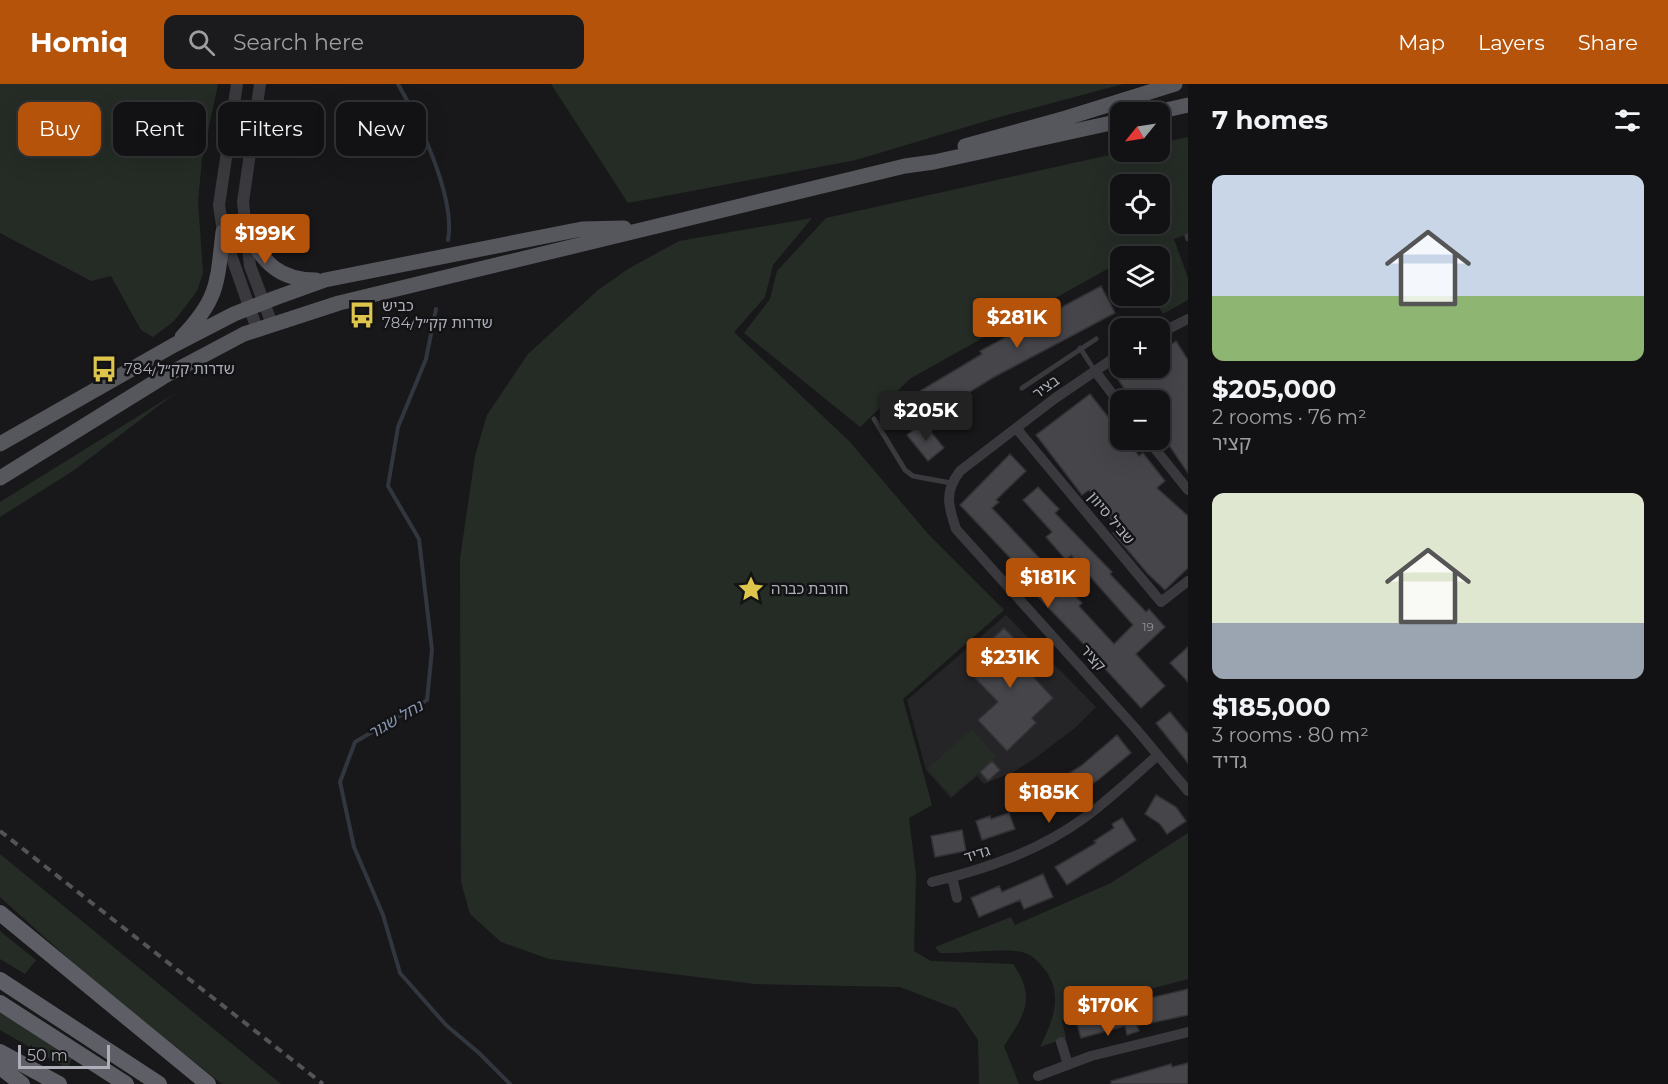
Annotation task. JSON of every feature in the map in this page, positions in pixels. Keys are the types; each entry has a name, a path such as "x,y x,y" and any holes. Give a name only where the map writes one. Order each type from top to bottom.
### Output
{"highway":[{"path":"0,914 208,1084"},
{"path":"0,980 159,1084"},
{"path":"0,1003 126,1084"},
{"path":"0,1052 59,1084"},
{"path":"0,1067 22,1084"}],"main road":[{"path":"905,166 931,155 1066,118 1175,84"},
{"path":"1170,110 1188,105"},
{"path":"1170,112 1188,113"},
{"path":"0,478 163,377 257,329 272,324 339,303 905,166 934,162 1110,123"},
{"path":"0,444 174,345 248,308 325,280 582,229 651,228"},
{"path":"174,345 194,324 212,298 218,280 223,232"},
{"path":"247,232 261,257 276,270 294,279 325,280"}],"street":[{"path":"237,84 219,205 223,232 257,329"},
{"path":"260,84 243,202 250,266 272,324"},
{"path":"1170,328 1188,319"},
{"name":"בציר","path":"1016,428 1110,361"},
{"path":"1095,371 1110,391"},
{"path":"951,483 960,471 1016,428"},
{"name":"שביל סיוון","path":"1016,428 1161,602 1188,581"},
{"path":"1157,450 1188,490"},
{"name":"קציר","path":"951,483 948,500 956,529 1188,791"},
{"name":"גדיד","path":"932,882 1000,862 1054,837 1102,804 1158,755"},
{"name":"גדיד","path":"952,877 957,898"},
{"path":"1038,1076 1091,1056 1188,1032"},
{"path":"1061,1042 1068,1065"}],"lane":[{"name":"בציר","path":"1022,388 1096,339"},
{"path":"1080,348 1095,371"},
{"path":"874,419 905,470 913,476 951,483"}],"shaded area":[{"path":"0,84 218,84 206,141 206,102 113,102 113,156 203,156 198,201 203,273 197,291 185,307 173,322 153,337 141,330 111,276 91,281 0,233"},
{"path":"551,84 1123,84 996,118 856,160 628,203"},
{"path":"1188,137 1188,234 1174,239 1188,278 1188,300 1163,314 1159,306 1170,306 1170,246 1110,246 1110,268 911,378 860,427 744,333 770,299 777,271 826,218 1110,155 1110,162 1170,162 1170,141"},
{"path":"812,218 773,265 765,297 734,332 850,442 929,535 1004,610 903,699 932,805 909,818 916,875 914,951 931,961 1013,964 1025,987 1026,997 1022,1016 1004,1046 1019,1084 979,1084 978,1040 957,1009 900,987 755,984 549,959 501,942 470,914 461,882 460,559 475,456 487,415 528,354 598,290 628,269 679,241"},
{"path":"174,394 73,471 0,517 0,502"},
{"path":"1006,615 1096,707 1075,728 1034,759 1013,772 984,784 977,776 951,798 926,770 907,700"},
{"path":"972,729 996,757 952,796 927,769"},
{"path":"1188,833 1188,979 1101,1002 1102,1010 1062,1020 1066,1038 1040,1047 1053,1016 1055,995 1048,975 1033,957 1022,952 1007,950 940,953 935,947 1011,917 1015,925 1111,883"},
{"path":"0,854 281,1084 222,1084 100,987 0,897"},
{"path":"0,931 36,960 25,974 0,959"},
{"path":"0,1013 73,1054 68,1069 0,1030"}],"building":[{"path":"1101,286 1115,313 994,377 929,417 915,394 982,354 980,351"},
{"path":"1176,341 1188,360 1188,473 1170,447 1170,390 1125,390 1117,378 1170,378 1170,346"},
{"path":"1090,394 1110,419 1110,450 1134,450 1139,456 1143,453 1165,481 1157,488 1188,516 1188,568 1165,590 1113,533 1118,528 1089,490 1082,495 1036,435"},
{"path":"923,422 944,448 928,461 907,435"},
{"path":"1010,454 1026,471 996,500 999,502 992,508 1082,603 1079,606 1114,644 1133,625 1071,555 1066,560 1046,537 1052,532 1023,500 1038,487 1059,509 1055,513 1112,572 1110,574 1146,612 1149,609 1165,627 1136,654 1165,686 1141,708 1098,659 1036,595 1039,592 1014,562 960,505"},
{"path":"1004,628 1036,661 1027,670 1053,698 1032,718 1036,723 1007,751 978,720 998,702 973,676 987,663 977,653"},
{"path":"1188,647 1188,682 1170,663"},
{"path":"1170,712 1188,734 1188,763 1156,723"},
{"path":"1117,735 1131,753 1098,780 1062,804 1049,786 1081,766"},
{"path":"992,761 1000,770 988,781 980,772"},
{"path":"1156,795 1176,807 1186,821 1167,834 1160,824 1145,814"},
{"path":"1009,813 1015,829 982,840 976,821"},
{"path":"1122,818 1136,840 1067,885 1055,867 1096,843 1094,841 1114,828 1112,824"},
{"path":"962,830 966,851 935,857 931,836"},
{"path":"1043,874 1053,897 1024,909 1020,900 979,917 971,898 999,886 1002,892"},
{"path":"1188,989 1188,1015 1137,1026 1139,1031 1127,1035 1125,1026 1081,1038 1077,1024 1106,1016 1104,1009"},
{"path":"1188,1063 1188,1084 1111,1084 1111,1081 1171,1064 1172,1067"}],"waterway":[{"name":"נחל שגור","path":"398,84 434,160 447,203 448,240"},
{"name":"נחל שגור","path":"436,309 426,359 398,427 388,486 419,539 432,650 427,700 355,742 340,782 354,847 383,915 400,973 446,1025 510,1084"}],"railway":[{"path":"0,831 323,1084"}],"place":[{"name":"כביש 784/שדרות קק״ל","path":"362,315"},
{"name":"784/שדרות קק״ל","path":"104,369"},
{"name":"חורבת כברה","path":"751,589"}]}
